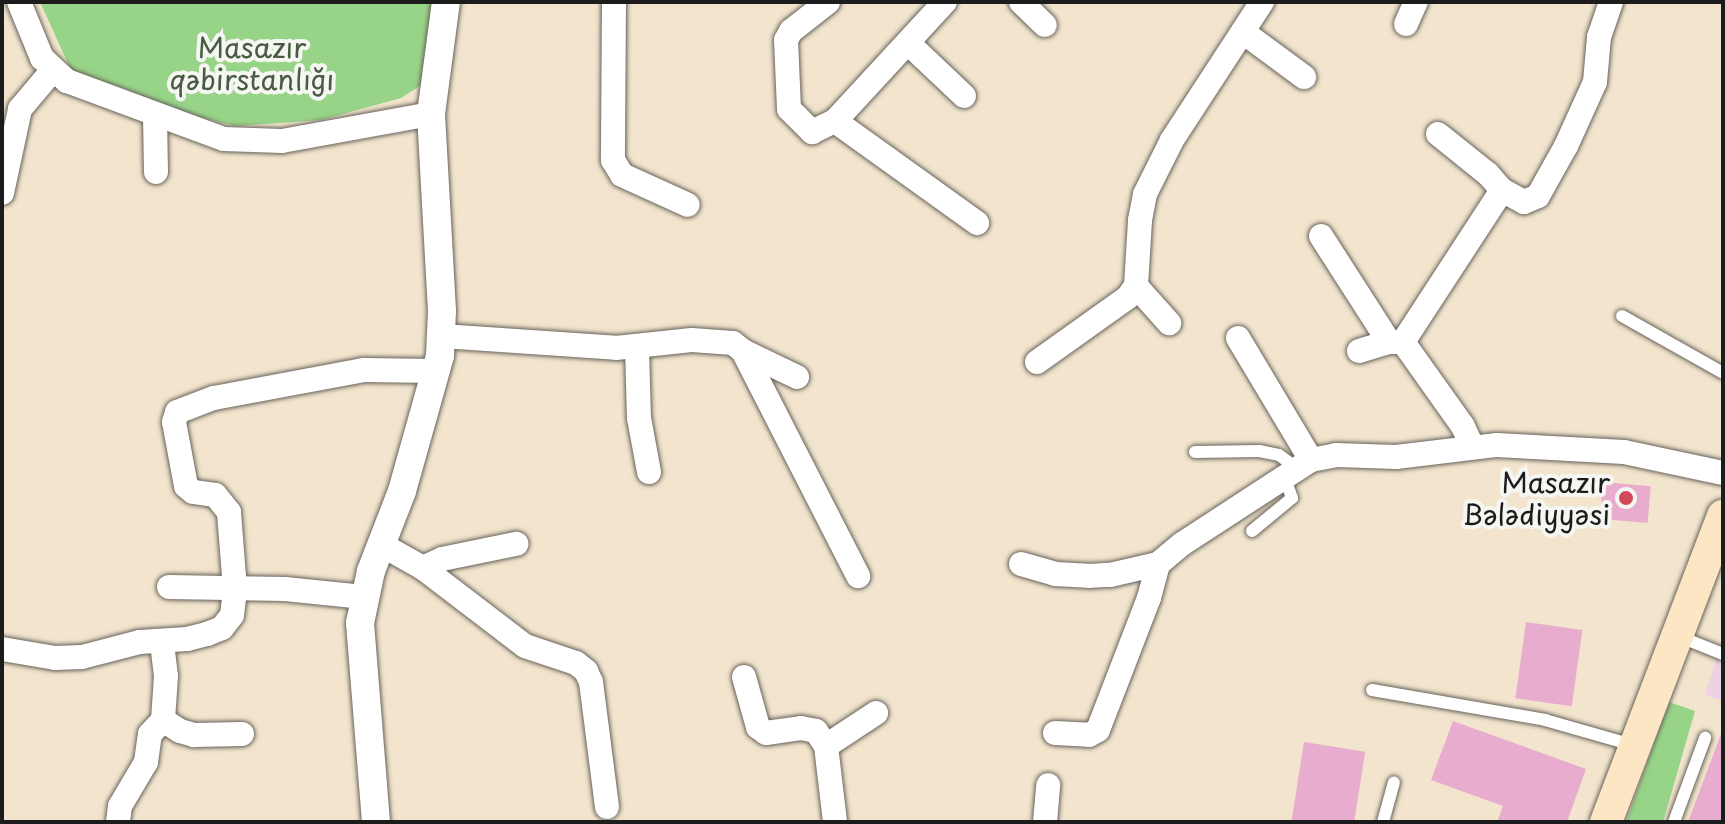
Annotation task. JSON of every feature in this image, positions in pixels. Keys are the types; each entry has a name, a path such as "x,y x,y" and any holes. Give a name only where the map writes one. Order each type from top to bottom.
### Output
{"main road":[{"path":"1606,822 1719,537"}],"street":[{"path":"19,2 42,58 52,71 87,91 224,139 253,142 333,134 431,114"},
{"path":"376,822 361,653 364,597 402,491 436,371 442,336 431,114 446,2"},
{"path":"614,2 613,160 622,175 688,205"},
{"path":"828,2 791,31 786,40 789,109 812,132 835,121 945,2"},
{"path":"1021,2 1045,25"},
{"path":"1037,362 1128,297 1136,286 1140,220 1145,194 1172,140 1262,2"},
{"path":"1438,134 1488,174 1502,190 1524,202 1538,196 1566,146 1595,82 1599,37 1611,2"},
{"path":"1243,32 1304,77"},
{"path":"908,43 964,96"},
{"path":"2,193 20,109 52,71"},
{"path":"155,115 156,172"},
{"path":"835,121 977,223"},
{"path":"1359,351 1396,342 1502,190"},
{"path":"1321,236 1396,342 1462,425 1472,446"},
{"path":"1136,286 1169,323"},
{"path":"442,336 637,348 714,340 733,343 797,377"},
{"path":"1238,338 1297,468"},
{"path":"637,348 639,418 649,472"},
{"path":"743,351 858,576"},
{"path":"2,649 55,658 82,657 140,642 187,639 222,628 232,615 235,589 229,512 215,495 193,492 186,486 174,422 177,412 214,398 364,370 436,371"},
{"path":"1021,564 1055,574 1088,576 1110,575 1158,564 1297,468 1336,455 1410,456 1472,446 1624,452 1723,473"},
{"path":"423,568 442,559 516,544"},
{"path":"382,545 423,568 525,646 576,663 586,671 591,682 607,807"},
{"path":"1055,733 1089,735 1098,730 1149,598 1158,564"},
{"path":"169,587 364,597"},
{"path":"118,822 120,806 146,762 150,734 163,720 166,676 162,641"},
{"path":"744,677 758,727 766,733 801,728 816,731 826,746 835,822"},
{"path":"826,746 876,713"},
{"path":"163,720 180,731 194,735 242,734"},
{"path":"1045,822 1048,785"}],"lane":[{"path":"1622,316 1723,373"},
{"path":"1195,452 1259,451 1279,455 1297,468 1292,498 1252,531"},
{"path":"1678,636 1723,654"},
{"path":"1372,690 1545,720 1636,746"},
{"path":"1674,822 1705,738"},
{"path":"1383,822 1394,782"}],"shaded area":[{"path":"1723,638 1723,701 1705,695"}],"green space":[{"name":"Masazır qəbirstanlığı","path":"40,2 432,2 423,84 401,98 321,120 235,126 198,117 71,70"},
{"path":"1669,702 1695,711 1663,822 1626,822"}],"building":[{"path":"1603,482 1651,486 1648,523 1600,519"},
{"path":"1526,622 1582,630 1572,706 1515,698"},
{"path":"1453,721 1586,769 1567,822 1497,822 1503,806 1431,780"},
{"path":"1721,734 1723,822 1688,822"},
{"path":"1304,742 1365,752 1354,822 1291,822"}],"place":[{"name":"Masazır Bələdiyyəsi","path":"1626,498"}]}
